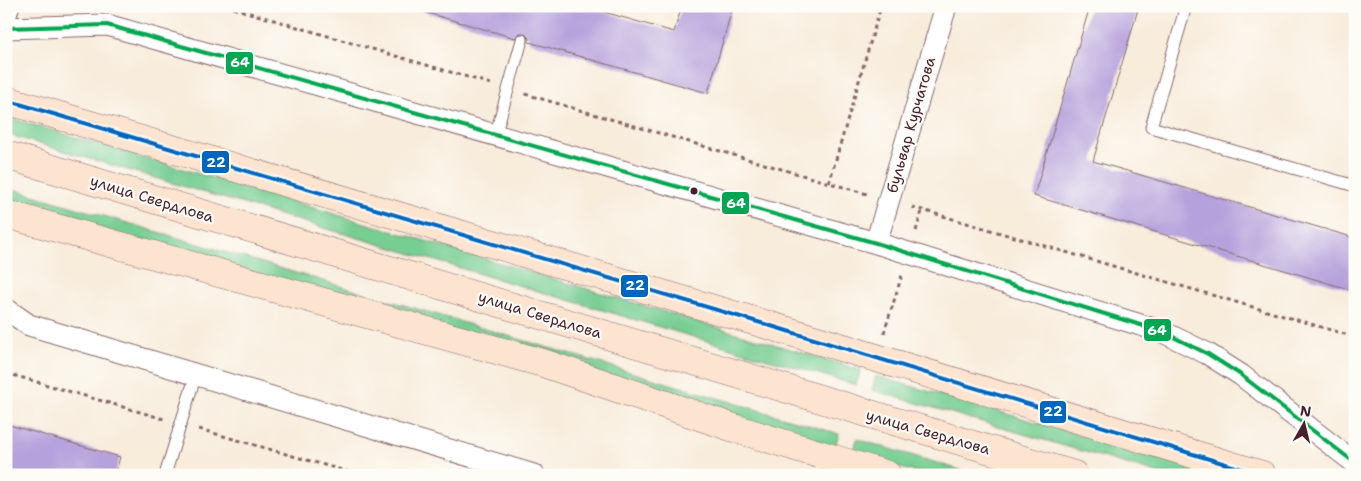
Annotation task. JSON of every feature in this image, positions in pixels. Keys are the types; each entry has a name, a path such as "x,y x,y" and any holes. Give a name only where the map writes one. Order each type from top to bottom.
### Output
{"main road":[{"path":"6,100 762,324 1262,475"},
{"name":"улица Свердлова","path":"6,155 1074,475"},
{"path":"6,214 543,362 737,429 886,475"}],"street":[{"name":"бульвар Курчатова","path":"876,243 946,6"},
{"path":"7,28 107,25 876,243 1163,332 1208,354 1241,375 1355,463"},
{"path":"6,309 29,325 534,475"}],"lane":[{"path":"7,28 14,6"},
{"path":"1186,6 1151,127 1355,186"},
{"path":"495,136 522,40"},
{"path":"165,475 196,374"}],"path":[{"path":"226,6 1355,337"},
{"path":"830,183 882,6"}],"green space":[{"path":"6,117 861,370 856,385 6,134"},
{"path":"6,187 839,434 834,449 6,204"},
{"path":"876,376 1219,475 1164,475 872,390"},
{"path":"857,439 977,475 925,475 853,454"}],"building":[{"path":"425,6 583,6 674,32 682,6 733,6 708,93 529,42 529,38 524,33 520,33 515,38 424,12"},
{"path":"1090,6 1139,6 1093,161 1355,238 1355,291 1034,196"},
{"path":"6,424 120,457 115,475 6,475"}],"transit line":[{"name":"64","path":"6,28 107,25 876,243 1163,332 1208,354 1241,375 1355,463"},
{"name":"22","path":"6,100 771,326 1262,475"}]}
